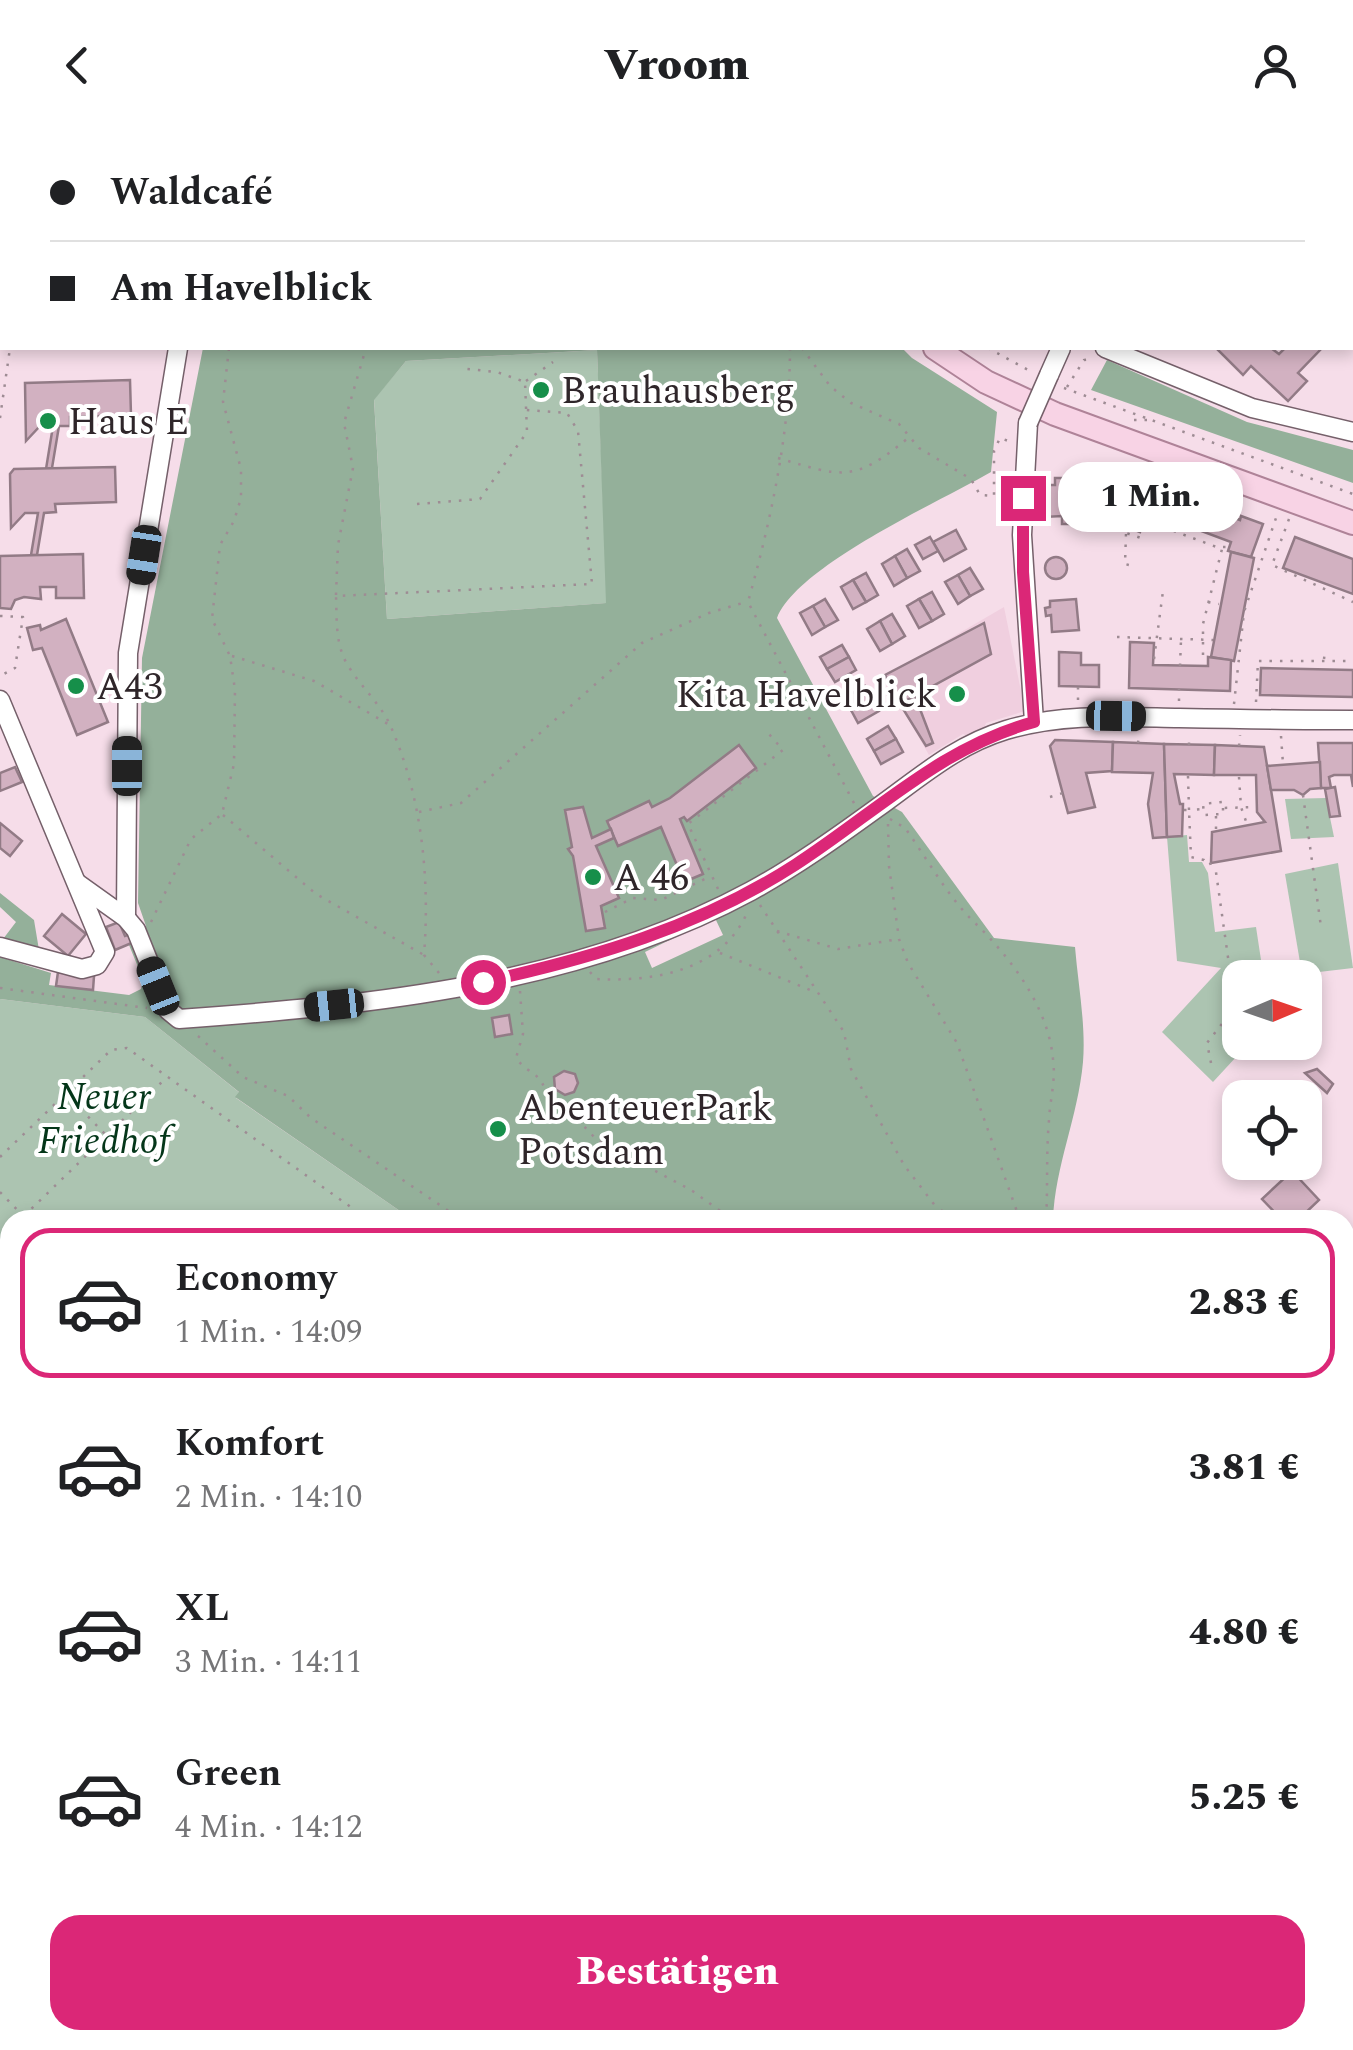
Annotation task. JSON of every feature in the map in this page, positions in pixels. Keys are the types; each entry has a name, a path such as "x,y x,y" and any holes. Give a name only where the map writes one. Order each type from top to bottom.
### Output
{"main road":[{"path":"937,350 1002,390 1055,414 1353,523"}],"street":[{"path":"178,350 128,653 133,928 174,1014 276,1012 448,989 628,946 752,890 862,819 958,750 1034,722 1084,716 1353,720"},
{"path":"1034,722 1022,535 1028,423 1045,376 1060,350"},
{"path":"1111,350 1252,408 1353,432"},
{"path":"0,700 104,952 97,965 82,968 0,947"},
{"path":"77,882 133,928"}],"path":[{"path":"0,418 10,350"},
{"path":"133,928 150,925 190,839 222,814 234,764 236,728 230,656 212,619 220,545 234,521 240,498 241,469 223,402 229,350"},
{"path":"365,350 344,423 354,468 338,546 338,640 347,664 390,726 417,813 426,883 424,955"},
{"path":"790,350 790,399 773,502 748,602 862,819"},
{"path":"803,350 830,386 851,403 899,424 908,438 932,458 960,470 980,495 994,496 994,450 1000,438 1011,442"},
{"path":"992,350 1066,389 1353,494"},
{"path":"1066,389 1084,360 1102,358 1105,350"},
{"path":"525,382 553,362"},
{"path":"467,369 497,372 525,382"},
{"path":"416,504 480,499 527,432 525,382"},
{"path":"336,596 592,584 578,431 568,413 526,410"},
{"path":"1152,420 1114,528 1141,538 1147,521 1222,549"},
{"path":"778,458 833,474 871,468 908,438"},
{"path":"1182,498 1186,483"},
{"path":"1214,510 1219,495"},
{"path":"1295,502 1272,565 1353,602"},
{"path":"1170,530 1174,520"},
{"path":"1126,532 1125,564 1129,566"},
{"path":"1203,542 1206,533"},
{"path":"1234,719 1240,638 1251,586 1269,536"},
{"path":"1203,662 1207,602 1224,544 1230,547"},
{"path":"1218,564 1227,567"},
{"path":"1154,659 1162,591"},
{"path":"417,813 462,804 642,644 710,613 748,602"},
{"path":"1207,602 1218,604"},
{"path":"0,616 24,617 15,668 0,676"},
{"path":"1117,637 1213,640"},
{"path":"1180,666 1181,639"},
{"path":"1324,660 1325,650"},
{"path":"230,656 314,681 390,726"},
{"path":"1254,719 1258,661 1353,661"},
{"path":"606,912 633,898 661,900 714,878 688,824 782,750 768,733"},
{"path":"1282,742 1283,764"},
{"path":"1188,776 1190,857 1215,864 1228,960"},
{"path":"1239,777 1241,808 1248,826"},
{"path":"1050,796 1063,794"},
{"path":"1303,795 1320,927"},
{"path":"1222,802 1223,808 1223,814 1204,816 1203,804 1222,802"},
{"path":"1223,808 1256,807"},
{"path":"1186,810 1203,809"},
{"path":"222,814 316,894 424,955 448,989"},
{"path":"1216,814 1216,832"},
{"path":"1016,1210 957,1043 908,963 899,939 888,866 887,817 905,828 973,921 998,946 1034,1000 1047,1028 1054,1057 1054,1087 1048,1117 1046,1210"},
{"path":"752,890 844,1032 851,1068 904,1165 940,1210"},
{"path":"776,930 838,949 899,939"},
{"path":"717,952 816,992"},
{"path":"517,974 523,1034 516,1058 544,1082 549,1101 576,1119 597,1140 691,1190 719,1210"},
{"path":"0,988 174,1014 244,1077 288,1096 310,1118 447,1210"},
{"path":"1210,1063 1207,1043 1222,1024"},
{"path":"0,1157 111,1050 131,1050 355,1210"},
{"path":"34,1210 168,1076"},
{"path":"65,1093 106,1136"},
{"path":"0,1146 6,1152"},
{"path":"0,1192 18,1210"}],"shaded area":[{"name":"Kita Havelblick","path":"1004,607 1025,711 986,723 984,729 969,737 963,734 929,755 884,677"}],"green space":[{"path":"203,350 597,350 904,350 997,412 991,472 840,556 790,598 777,618 873,796 902,812 994,938 1075,947 1083,1062 1054,1210 399,1210 235,1097 239,1092 145,1017 0,999 0,957 51,973 49,985 129,995 141,989 143,979 129,945 138,941 134,931 146,926 138,903 142,658","holes":["597,350 606,603 387,619 374,400 406,361","715,918 723,935 652,968 645,952"]},
{"path":"597,350 607,603 387,619 374,399 406,361"},
{"path":"1107,360 1247,422 1353,450 1353,483 1091,390"},
{"path":"1326,798 1334,837 1291,839 1285,799"},
{"path":"1187,835 1189,862 1202,862 1208,873 1215,932 1256,927 1261,960 1222,960 1222,1060 1233,1060 1213,1082 1162,1032 1221,968 1177,961 1167,837"},
{"path":"1338,863 1353,968 1322,972 1322,960 1300,960 1285,874"},
{"path":"0,893 34,920 39,950 0,943 16,922 0,907"},
{"name":"Neuer Friedhof","path":"0,999 145,1017 240,1093 236,1098 398,1210 0,1210"}],"building":[{"path":"1218,350 1274,350 1279,354 1283,350 1320,350 1298,373 1307,381 1288,401 1251,366 1243,375"},
{"name":"Haus E","path":"130,380 131,415 70,417 70,426 59,426 52,468 46,469 53,426 40,426 26,441 25,383"},
{"path":"115,467 116,502 55,504 56,512 44,513 37,555 31,555 38,513 25,513 11,528 10,474 14,469"},
{"path":"1135,477 1157,485 1156,489 1240,520 1241,516 1263,524 1251,557 1228,551 1231,542 1148,511 1140,532 1118,523"},
{"path":"1055,478 1064,478 1064,485 1075,485 1079,496 1076,524 1062,524 1062,516 1044,517 1044,485 1055,485"},
{"path":"956,530 966,549 944,561 933,542"},
{"path":"930,537 938,551 923,559 915,545"},
{"path":"1295,537 1353,559 1353,594 1283,568"},
{"path":"907,549 920,571 907,578 895,556"},
{"path":"1231,552 1254,558 1234,661 1211,657"},
{"path":"83,554 84,598 56,598 56,587 40,587 41,599 24,597 15,600 11,609 0,608 0,556"},
{"path":"895,556 907,578 894,586 882,564"},
{"path":"1056,557 1064,560 1064,576 1056,579 1048,576 1045,568 1048,560"},
{"path":"970,568 983,589 970,596 958,575"},
{"path":"866,573 878,595 866,602 853,580"},
{"path":"958,575 970,596 958,604 945,582"},
{"path":"853,580 866,602 853,609 841,587"},
{"path":"932,592 944,614 932,621 919,599"},
{"path":"825,599 838,620 825,627 813,606"},
{"path":"919,599 932,621 919,628 907,606"},
{"path":"1076,599 1079,630 1052,632 1051,615 1046,616 1045,608 1050,607 1050,601"},
{"path":"813,606 825,627 812,635 800,613"},
{"path":"892,614 905,636 892,644 880,621"},
{"name":"A43","path":"66,619 108,722 77,735 42,648 33,650 27,628 40,625 41,630"},
{"path":"880,621 892,644 880,651 867,629"},
{"path":"984,623 991,654 900,704 885,675"},
{"path":"1130,642 1154,643 1153,665 1208,666 1208,657 1231,660 1230,691 1129,688"},
{"path":"842,645 849,657 827,669 820,657"},
{"path":"1059,652 1081,653 1081,665 1099,665 1099,687 1059,686"},
{"path":"849,657 856,670 835,682 827,669"},
{"path":"1261,668 1353,670 1353,697 1260,695"},
{"path":"865,686 873,698 851,710 844,698"},
{"path":"915,696 933,743 926,746 900,704"},
{"path":"873,698 879,711 858,723 851,710"},
{"path":"888,726 896,739 874,751 867,739"},
{"path":"896,739 903,752 881,764 874,751"},
{"path":"1055,740 1113,742 1112,771 1086,773 1095,807 1068,813 1050,746"},
{"path":"1113,742 1164,744 1167,837 1153,838 1148,804 1153,773 1112,772"},
{"path":"1318,743 1353,743 1353,787 1351,775 1334,775 1329,777 1331,788 1321,788"},
{"path":"1164,744 1215,745 1214,775 1174,774 1183,804 1182,836 1167,837"},
{"path":"739,745 756,768 687,821 684,817 680,819 703,874 684,882 661,827 618,846 607,821 649,801 652,807 670,798"},
{"path":"1215,745 1264,747 1281,851 1211,863 1212,832 1265,822 1257,812 1256,775 1214,775"},
{"path":"1320,762 1321,788 1310,789 1303,795 1294,790 1271,790 1267,766"},
{"path":"15,767 22,782 0,791 0,773"},
{"path":"1335,787 1340,816 1330,817 1325,789"},
{"name":"A 46","path":"583,807 592,838 611,829 614,838 596,846 619,898 601,906 605,928 586,931 573,856 568,849 572,847 565,810"},
{"path":"0,823 22,841 10,856 0,848"},
{"path":"62,914 86,934 68,956 44,936"},
{"path":"119,922 125,936 131,934 134,942 115,950 106,927"},
{"path":"58,972 94,976 93,990 56,986"},
{"path":"509,1015 512,1034 495,1037 492,1018"},
{"path":"1317,1069 1333,1084 1327,1093 1322,1088 1322,1080 1313,1080 1305,1073"},
{"path":"564,1071 575,1074 578,1083 574,1092 565,1095 555,1089 554,1077"},
{"path":"1282,1180 1300,1180 1319,1200 1308,1210 1272,1210 1262,1199"}],"place":[{"name":"Brauhausberg","path":"541,390"},
{"name":"Haus E","path":"48,421"},
{"name":"A43","path":"76,686"},
{"name":"Kita Havelblick","path":"957,694"},
{"name":"A 46","path":"593,877"},
{"name":"AbenteuerPark Potsdam","path":"498,1129"}],"route":[{"path":"483,982 594,956 716,909 795,865 948,756 1005,730 1034,722 1023,572 1023,498"}]}
